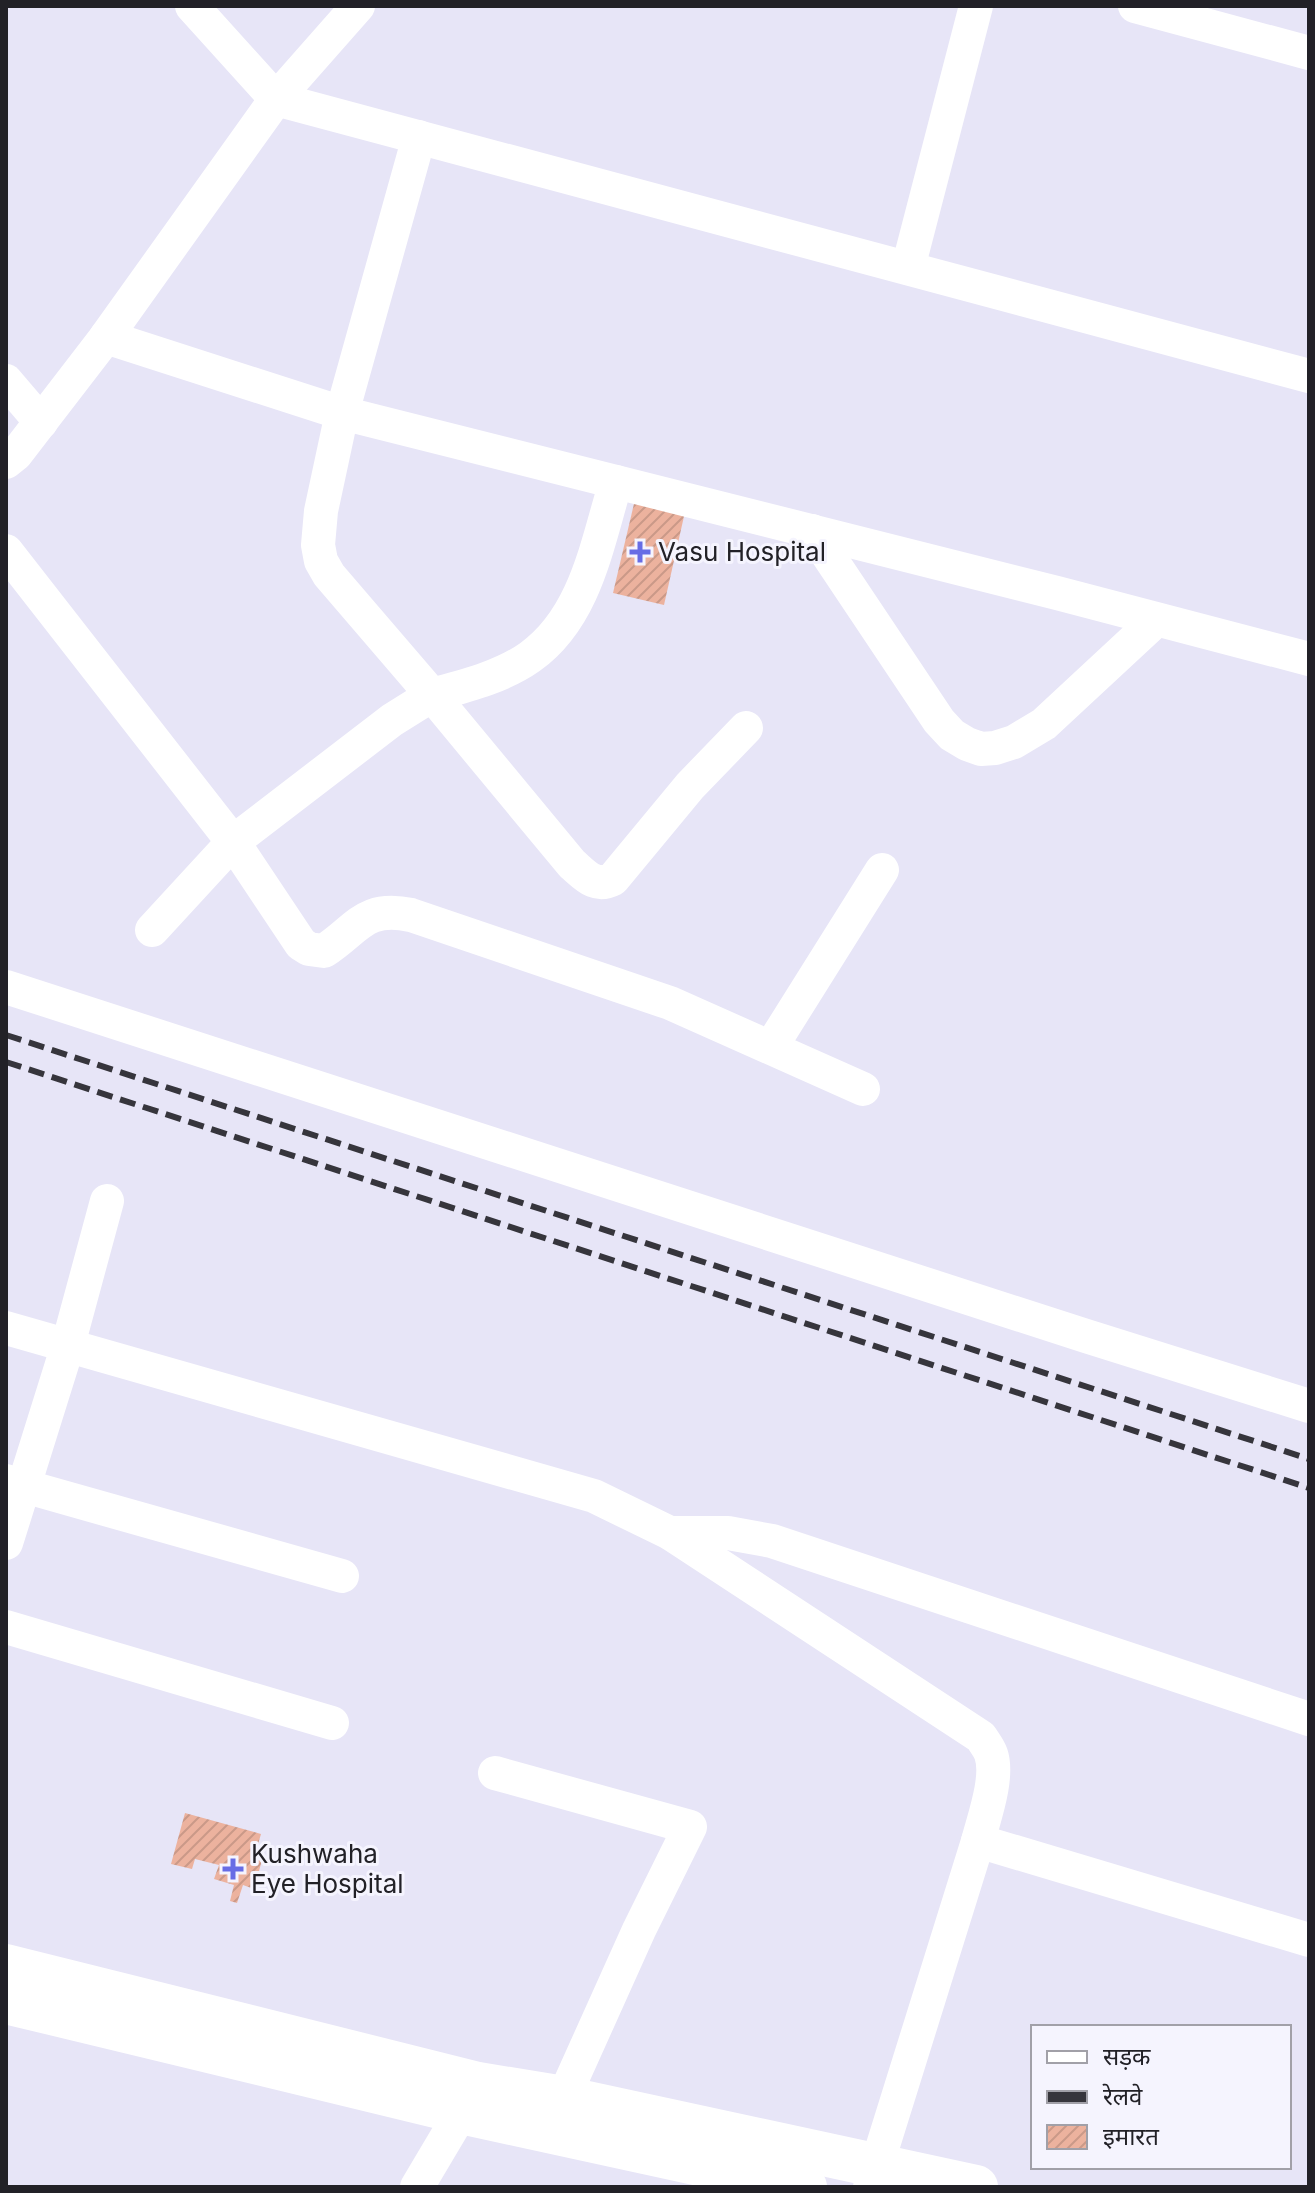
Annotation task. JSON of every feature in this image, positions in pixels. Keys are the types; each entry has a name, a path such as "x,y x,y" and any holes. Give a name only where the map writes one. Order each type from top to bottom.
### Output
{"main road":[{"path":"6,1966 470,2098"},
{"path":"6,2002 470,2098 873,2176 976,2187"},
{"path":"556,2114 805,2187"}],"street":[{"path":"192,6 276,99 1309,376"},
{"path":"6,462 16,454 106,337 276,99 358,6"},
{"path":"908,268 976,6"},
{"path":"1135,6 1309,53"},
{"path":"419,137 342,413 321,511 318,545 321,561 329,575 572,864 592,881 605,883 613,879 690,786 746,728"},
{"path":"106,337 342,413 1309,659"},
{"path":"6,381 41,422"},
{"path":"152,930 233,842 392,720 432,695 506,670 530,657 555,634 586,583 616,482"},
{"path":"812,531 939,721 952,735 981,749 1014,742 1044,724 1156,620"},
{"path":"6,551 233,842 301,944 309,949 324,951 372,915 398,913 670,1003 863,1089"},
{"path":"771,1047 882,870"},
{"path":"6,987 1309,1406"},
{"path":"6,1543 15,1483 68,1345 107,1201"},
{"path":"6,1328 594,1496 670,1533 981,1737 991,1753 991,1789 978,1841 873,2176"},
{"path":"15,1483 342,1576"},
{"path":"670,1533 728,1533 772,1541 1309,1719"},
{"path":"6,1627 332,1723"},
{"path":"495,1773 690,1827 639,1930 556,2114"},
{"path":"978,1841 1309,1940"},
{"path":"417,2187 470,2098"}],"building":[{"path":"637,491 687,503 664,605 613,593"},
{"path":"185,1813 261,1834 256,1851 264,1853 254,1889 243,1885 237,1903 230,1901 234,1885 214,1879 219,1865 195,1859 192,1869 171,1864"}],"railway":[{"path":"6,1035 1309,1459"},
{"path":"6,1062 1309,1488"}],"place":[{"name":"Vasu Hospital","path":"640,552"},
{"name":"Kushwaha Eye Hospital","path":"233,1869"}]}
